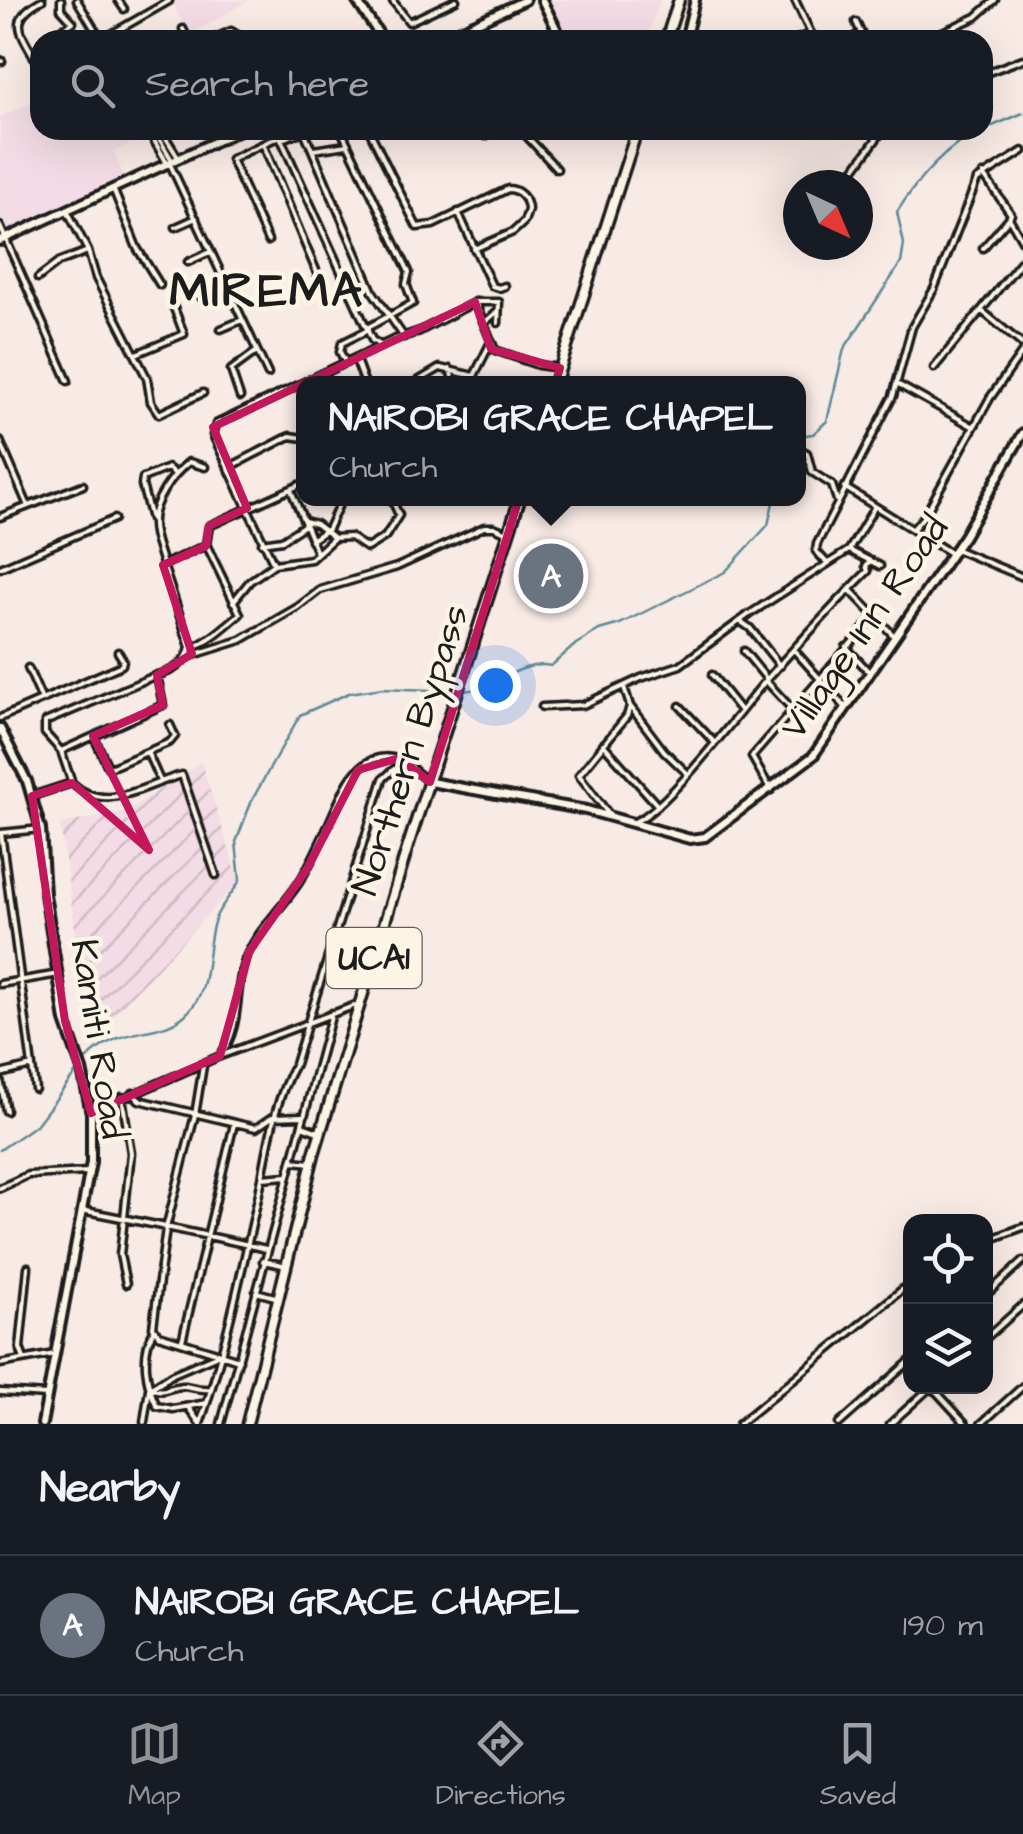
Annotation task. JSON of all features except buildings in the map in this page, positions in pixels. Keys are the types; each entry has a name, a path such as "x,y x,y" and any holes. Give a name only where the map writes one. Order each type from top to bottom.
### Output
{"main road":[{"path":"669,30 679,0"},
{"path":"558,376 634,140"},
{"name":"Northern Bypass","path":"247,1424 312,1162 517,506"}],"street":[{"path":"30,46 21,33 18,18 42,0"},
{"path":"61,0 62,9 73,22 61,30"},
{"path":"77,0 95,30"},
{"path":"118,0 124,9"},
{"path":"156,0 160,6"},
{"path":"118,30 169,0"},
{"path":"356,0 376,30"},
{"path":"392,0 409,22 456,0"},
{"path":"436,0 440,8"},
{"path":"460,30 525,0"},
{"path":"542,0 557,30"},
{"path":"688,30 695,0"},
{"path":"795,0 810,30"},
{"path":"951,30 996,0"},
{"path":"856,22 859,30"},
{"path":"993,70 1023,60"},
{"path":"160,140 173,163"},
{"path":"160,140 268,374"},
{"path":"3,240 173,163 213,140"},
{"path":"268,242 230,159 270,140"},
{"path":"281,140 372,340 380,346"},
{"path":"309,140 374,292 404,337"},
{"path":"345,140 409,272 406,284 414,302 340,346 346,364"},
{"path":"375,140 417,227 428,228 508,188 527,202 528,217 520,226 474,249"},
{"path":"531,140 557,169"},
{"path":"854,170 875,140"},
{"path":"263,144 323,287"},
{"path":"314,150 347,146"},
{"path":"827,563 816,550 817,544 897,384 912,327 934,289 972,190 983,174 1023,151"},
{"path":"983,174 1011,214 983,248"},
{"path":"113,190 137,248 160,285"},
{"path":"67,210 96,278 136,354 151,402 159,414 203,393"},
{"path":"458,212 492,286 505,286"},
{"path":"176,226 196,218"},
{"path":"1009,218 1023,242"},
{"path":"0,226 68,381"},
{"path":"38,278 59,262 88,252"},
{"path":"188,262 210,252"},
{"path":"934,368 1023,259"},
{"path":"200,297 226,286"},
{"path":"475,302 495,350 560,368"},
{"path":"320,376 475,302 500,302 498,323"},
{"path":"136,354 184,334 174,308"},
{"path":"484,323 498,310"},
{"path":"914,528 922,521 1023,348 982,312"},
{"path":"221,330 242,320"},
{"path":"426,376 440,368 474,376 490,344"},
{"path":"240,397 232,370 257,351"},
{"path":"356,360 362,376"},
{"path":"450,369 452,376"},
{"path":"897,384 974,427"},
{"path":"274,564 213,435 216,424 296,387"},
{"name":"Village Inn Road","path":"430,782 610,816 698,839 808,762 954,551 1023,433"},
{"path":"228,468 296,436"},
{"path":"0,441 28,506"},
{"path":"806,453 812,472 832,486 837,500"},
{"path":"152,522 163,493 176,474 189,462 205,466"},
{"path":"176,474 168,468 143,478 163,565 190,649 188,656"},
{"path":"0,516 82,486"},
{"path":"190,649 218,635 238,616 206,544 208,526 296,487"},
{"path":"844,487 874,508 954,551 1023,577"},
{"path":"290,490 296,503"},
{"path":"297,506 317,553"},
{"path":"311,540 325,531 338,506"},
{"path":"234,601 250,581 274,564 310,559 334,538 350,537 367,548 385,536 399,516 395,506"},
{"path":"542,707 583,705 641,678 680,666 740,621 849,550 874,508"},
{"path":"0,568 114,520"},
{"path":"262,543 282,540 310,521 334,538"},
{"path":"216,875 183,776 115,797 87,796 72,783 61,751 46,733 44,722 177,667 188,656 241,640 298,608 320,590 381,573 484,528 494,527 508,533"},
{"path":"163,565 206,544"},
{"path":"849,550 880,566"},
{"path":"633,822 648,816 716,743 767,680 868,571 870,561"},
{"path":"849,588 895,637"},
{"path":"771,790 752,757 874,617"},
{"path":"740,621 780,666"},
{"path":"846,647 870,674"},
{"path":"794,650 846,708"},
{"path":"744,651 792,709"},
{"path":"0,718 122,665 124,660 118,652"},
{"path":"28,668 42,700"},
{"path":"61,751 162,705 156,675"},
{"path":"712,675 742,712"},
{"path":"624,687 630,706 664,751 687,773"},
{"path":"610,816 579,775 627,716 630,706"},
{"path":"680,706 716,743"},
{"path":"94,736 108,767 148,754 174,738 170,724"},
{"name":"Kamiti Road","path":"0,728 20,762 40,829 65,1021 92,1113 89,1172 42,1424"},
{"path":"603,744 658,806"},
{"path":"148,754 160,781"},
{"path":"220,1056 236,1022 249,952 307,869 346,786 364,764 384,757 399,758 430,782"},
{"path":"384,757 394,769"},
{"path":"200,1424 248,1245 274,1117 308,1022 383,778 394,769 412,767"},
{"path":"32,796 72,783"},
{"path":"34,1090 0,833 40,829"},
{"path":"0,984 58,974"},
{"path":"92,1113 220,1056 359,1004"},
{"path":"221,1424 332,1013"},
{"path":"204,1063 166,1228 154,1330 148,1342 146,1363 150,1389 159,1408 208,1403"},
{"path":"6,1111 0,1076 32,1066"},
{"path":"133,1092 139,1100 256,1128 274,1117 303,1116"},
{"path":"122,1098 131,1153 120,1255 126,1284"},
{"path":"182,1341 234,1124"},
{"path":"301,1125 321,1133"},
{"path":"291,1161 312,1162"},
{"path":"0,1188 28,1175 89,1172"},
{"path":"262,1178 288,1176"},
{"path":"81,1210 266,1249"},
{"path":"993,1238 1023,1227"},
{"path":"263,1261 287,1266"},
{"path":"993,1289 1023,1261"},
{"path":"24,1359 20,1348 28,1267"},
{"path":"739,1424 903,1289"},
{"path":"256,1292 280,1298"},
{"path":"994,1331 1023,1305"},
{"path":"154,1330 238,1360"},
{"path":"0,1364 55,1354"},
{"path":"144,1422 150,1389 173,1374 220,1354"},
{"path":"839,1424 903,1367"},
{"path":"150,1389 160,1392 183,1386 211,1388"},
{"path":"981,1424 1023,1386"},
{"path":"197,1390 208,1403"},
{"path":"0,1392 46,1395"},
{"path":"890,1424 924,1394"},
{"path":"938,1394 966,1424"},
{"path":"188,1406 200,1424"}],"highlighted area":[{"path":"475,302 491,349 560,368 430,782 399,758 358,770 307,869 249,952 220,1056 91,1113 65,1021 32,796 72,783 149,850 93,736 163,705 157,675 192,654 163,565 206,546 209,526 247,508 213,427"}],"shaded area":[{"path":"172,0 249,0 198,30 185,30"},
{"path":"547,0 660,0 650,30 560,30"},
{"path":"30,103 30,140 139,140 113,152 125,178 9,233 0,218 0,117"},
{"path":"201,762 239,881 91,1040 60,824 124,813"}],"waterway":[{"path":"993,126 1023,113"},
{"path":"806,435 813,434 827,421 844,349 901,263 904,244 897,212 934,165 964,140"},
{"path":"463,691 519,670 551,666 599,630 620,624 725,572 768,525 772,506"},
{"path":"84,1062 111,1041 175,1022 195,1004 204,982 215,919 240,880 236,842 252,800 300,715 349,693 383,688 454,691"},
{"path":"0,1150 37,1124 78,1070"}],"place":[{"name":"NAIROBI GRACE CHAPEL","path":"551,576"}],"district":[{"name":"MIREMA","path":"267,292"}]}
